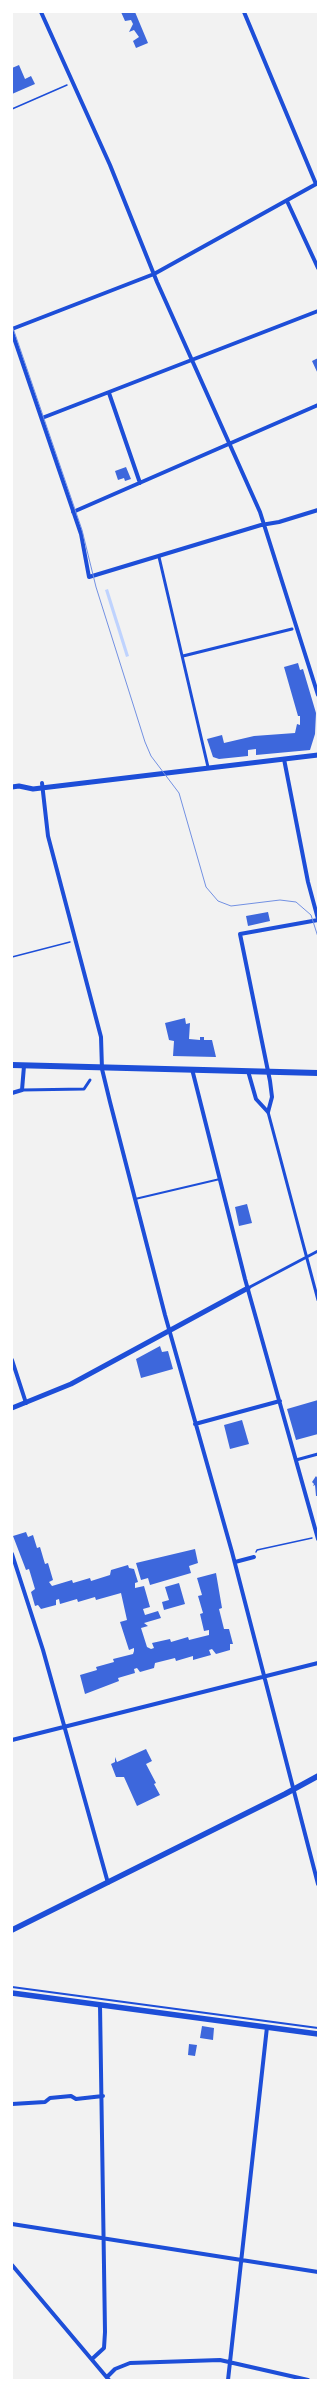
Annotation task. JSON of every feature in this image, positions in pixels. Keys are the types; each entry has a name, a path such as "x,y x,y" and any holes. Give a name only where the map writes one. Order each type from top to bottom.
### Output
{"main road":[{"path":"12,1066 248,1070 318,1073"},
{"path":"12,1930 318,1776"},
{"path":"12,1993 100,2005 267,2024 318,2034"}],"street":[{"path":"41,12 113,172 154,274 264,524 318,695"},
{"path":"244,12 317,183 154,274 12,330 81,534 89,577 264,524 279,522 318,510"},
{"path":"287,201 318,268"},
{"path":"42,418 318,310"},
{"path":"108,393 140,483"},
{"path":"73,512 318,405"},
{"path":"159,557 208,767"},
{"path":"183,656 292,629"},
{"path":"12,787 318,755"},
{"path":"268,1112 272,1097 240,934 318,919 308,882 284,759"},
{"path":"42,785 48,836 101,1037 102,1068 195,1424 235,1562 263,1676 318,1884"},
{"path":"22,1090 24,1066"},
{"path":"192,1069 248,1288 318,1537"},
{"path":"248,1070 256,1099 268,1112 318,1300"},
{"path":"12,1093 22,1090 84,1089 90,1080"},
{"path":"12,1408 71,1384 318,1251"},
{"path":"12,1360 26,1403"},
{"path":"195,1424 280,1401"},
{"path":"296,1460 318,1454"},
{"path":"12,1554 43,1650 63,1728 108,1882"},
{"path":"235,1562 254,1557"},
{"path":"12,1740 318,1663"},
{"path":"92,2359 104,2348 103,2096 100,2005"},
{"path":"228,2380 267,2024"},
{"path":"12,2104 45,2102 50,2098 71,2096 76,2099 103,2096"},
{"path":"12,2224 318,2272"},
{"path":"12,2265 108,2379 115,2369 130,2364 220,2360 230,2361 308,2380"}],"lane":[{"path":"136,1199 220,1179"},
{"path":"12,1987 267,2024 318,2028"}],"path":[{"path":"12,109 68,85"},
{"path":"12,957 75,941"},
{"path":"254,1557 257,1550 318,1537"}],"water":[{"path":"108,589 129,656 126,657 105,590"}],"building":[{"path":"121,12 135,12 148,43 136,48 133,41 139,37 134,30 129,32 133,24 131,20 125,21"},
{"path":"19,65 25,79 31,76 35,84 12,94 12,68"},
{"path":"318,358 318,374 312,361"},
{"path":"126,467 131,479 125,481 124,478 118,480 115,471"},
{"path":"298,663 300,670 303,669 316,713 315,734 310,750 256,755 256,749 248,750 248,756 219,759 213,757 207,739 222,735 224,743 254,736 295,733 297,724 300,725 300,716 298,716 284,667"},
{"path":"268,912 270,921 248,926 246,916"},
{"path":"185,1018 186,1024 190,1023 189,1039 200,1040 200,1037 204,1037 204,1040 212,1040 216,1057 173,1056 174,1041 169,1040 165,1023"},
{"path":"247,1204 252,1223 239,1226 235,1207"},
{"path":"160,1346 162,1352 168,1351 173,1369 141,1378 136,1359"},
{"path":"318,1400 318,1434 296,1440 287,1409"},
{"path":"242,1420 249,1444 230,1449 224,1425"},
{"path":"316,1476 318,1479 318,1496 316,1496 315,1485 313,1486 314,1484 312,1482"},
{"path":"26,1532 28,1537 33,1535 37,1548 40,1547 45,1564 48,1563 53,1580 49,1582 52,1586 72,1580 73,1583 90,1578 91,1581 110,1575 111,1570 128,1565 129,1568 134,1569 138,1582 135,1583 135,1588 144,1586 150,1607 143,1609 145,1615 158,1611 161,1618 144,1623 148,1626 141,1628 147,1647 151,1649 154,1648 152,1643 170,1639 171,1642 188,1637 189,1640 209,1635 209,1630 204,1631 200,1614 203,1613 198,1596 202,1595 197,1578 216,1573 222,1608 219,1609 224,1629 229,1629 233,1644 230,1644 230,1650 216,1654 212,1649 209,1650 211,1655 193,1660 193,1656 176,1661 175,1658 155,1663 154,1668 140,1672 137,1668 134,1669 135,1673 118,1678 119,1681 85,1694 80,1675 97,1670 96,1667 114,1662 113,1659 133,1654 134,1648 129,1650 120,1622 127,1620 121,1593 96,1600 95,1597 78,1602 77,1599 60,1604 59,1599 56,1600 56,1605 41,1609 38,1605 35,1606 31,1592 35,1589 29,1569 26,1570 13,1536"},
{"path":"195,1549 198,1563 189,1566 191,1573 150,1585 148,1578 141,1580 136,1563"},
{"path":"179,1583 185,1604 164,1610 162,1602 169,1600 165,1587"},
{"path":"146,1749 152,1761 146,1764 156,1783 154,1784 160,1795 137,1806 124,1777 116,1777 111,1764 115,1762 115,1757 117,1762"},
{"path":"202,2026 214,2028 213,2040 200,2038"},
{"path":"189,2044 197,2045 195,2056 188,2055"}],"tram line":[{"path":"12,325 82,530 96,587 145,742 151,756 179,793 206,887 218,901 231,906 280,900 296,902 311,915 318,937"}]}
